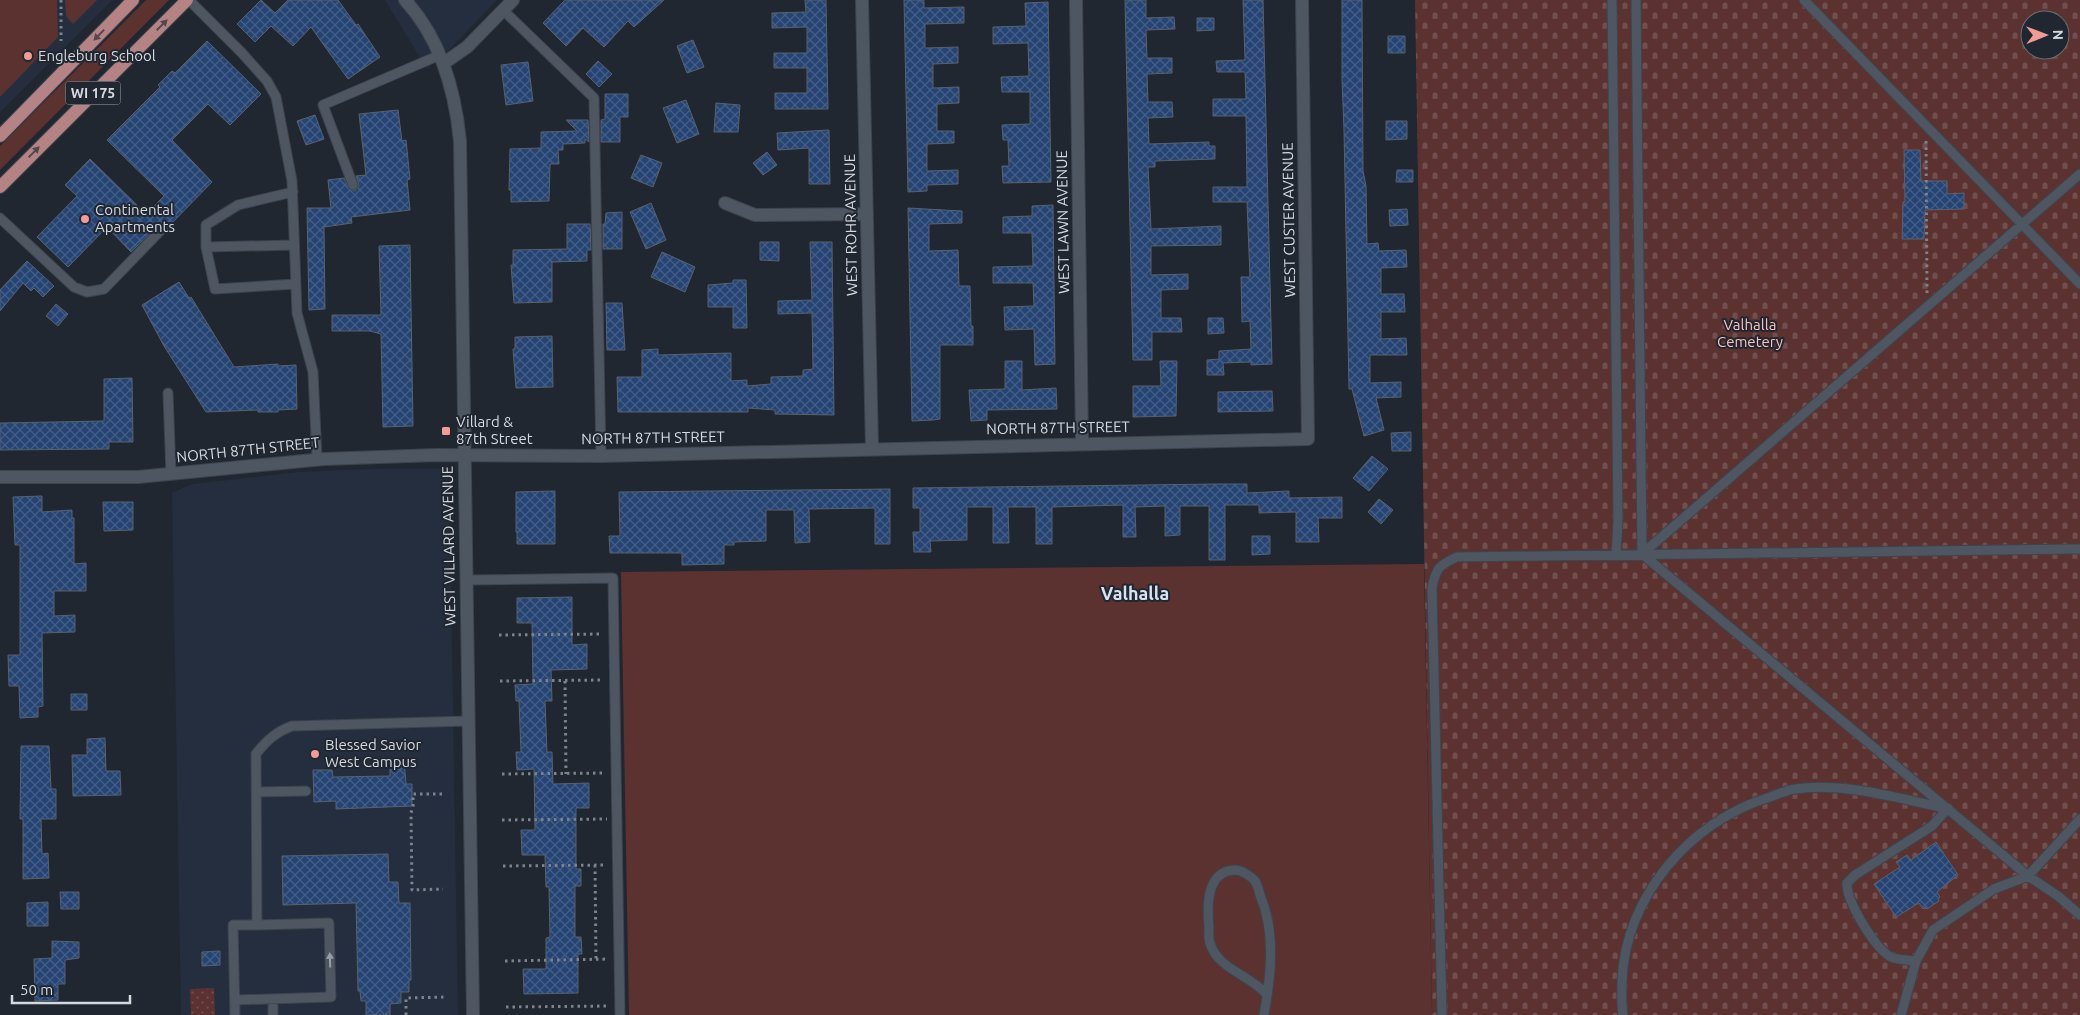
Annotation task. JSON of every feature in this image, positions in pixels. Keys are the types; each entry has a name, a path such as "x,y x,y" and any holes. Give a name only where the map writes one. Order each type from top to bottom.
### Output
{"main road":[{"name":"WI 175","path":"0,136 133,0"},
{"name":"WI 175","path":"0,187 188,0"}],"street":[{"name":"WEST VILLARD AVENUE","path":"405,0 422,24 442,59 453,95 460,142 473,1015"},
{"path":"442,59 467,47 513,0"},
{"name":"WEST ROHR AVENUE","path":"862,0 872,448"},
{"name":"WEST LAWN AVENUE","path":"1076,0 1082,443"},
{"name":"WEST CUSTER AVENUE","path":"1302,0 1308,439"},
{"path":"725,203 755,216 867,214"},
{"name":"NORTH 87TH STREET","path":"0,477 138,477 317,459 464,454 601,456 1308,439"}],"lane":[{"path":"188,0 242,53 267,81 276,97 293,192 297,313 313,372 317,459"},
{"path":"1612,0 1618,520 1616,554"},
{"path":"1636,0 1642,554 2028,876 2058,896 2080,915"},
{"path":"1804,0 2080,284"},
{"path":"503,10 594,98 601,456"},
{"path":"354,185 323,105 442,59"},
{"path":"1642,554 2023,226 2080,174"},
{"path":"293,192 238,205 206,224 206,247 215,288 296,284"},
{"path":"0,218 74,287 87,292 104,289 163,228"},
{"path":"206,247 294,245"},
{"path":"168,393 171,474"},
{"path":"1442,1015 1432,588 1435,574 1442,563 1457,557 2080,549"},
{"path":"466,580 613,578 619,1010"},
{"path":"257,925 256,754 272,736 292,726 468,721"},
{"path":"1623,1015 1621,1004 1623,965 1632,924 1653,884 1679,852 1712,826 1748,803 1794,789 1838,787 1948,808"},
{"path":"256,792 306,791"},
{"path":"1916,961 1889,956 1852,907 1847,891 1847,883 1855,875 1932,826 1948,808"},
{"path":"1901,1015 1916,961 1933,930 1994,889 2028,876 2080,819"},
{"path":"1264,1015 1267,995 1270,953 1268,912 1254,880 1239,870 1227,870 1216,880 1209,891 1207,910 1210,943 1223,963 1259,985 1267,995"},
{"path":"235,1000 331,997 329,923 233,925 235,1015"},
{"path":"273,999 273,1015"}],"path":[{"path":"60,0 61,41"},
{"path":"1926,126 1927,308"},
{"path":"499,635 614,634"},
{"path":"500,681 615,680"},
{"path":"565,681 566,774"},
{"path":"502,774 616,773"},
{"path":"442,794 413,794 411,813 412,890 443,889"},
{"path":"502,820 617,819"},
{"path":"595,865 596,959"},
{"path":"503,866 617,865"},
{"path":"505,961 619,959"},
{"path":"406,1015 406,998 446,997"},
{"path":"506,1006 619,1010"}],"shaded area":[{"name":"Engleburg School","path":"0,0 112,0 0,112"},
{"path":"385,0 497,0 453,46 427,69"},
{"name":"Blessed Savior West Campus","path":"372,469 449,469 458,1015 181,1015 172,493 192,484 300,472"}],"green space":[{"name":"Engleburg School","path":"0,0 57,0 58,37 0,97"},
{"path":"65,0 97,0 73,24 66,16"},
{"path":"146,0 169,0 0,170 0,146"},
{"name":"Valhalla Cemetery","path":"1415,0 2080,0 2080,1015 1432,1015"},
{"path":"1424,564 1432,1015 629,1015 621,572"},
{"path":"214,988 215,1015 191,1015 190,989"}],"building":[{"path":"261,0 275,13 288,0 338,0 356,25 358,24 380,57 348,79 311,27 293,46 271,26 255,42 237,24"},
{"path":"565,0 664,0 634,27 628,21 604,47 583,28 566,46 543,23"},
{"path":"805,0 826,0 828,109 775,109 775,93 807,93 807,68 774,68 774,53 807,53 807,27 772,28 772,13 806,12"},
{"path":"904,0 924,0 924,8 964,7 964,23 925,24 925,48 958,47 958,63 933,64 933,88 959,87 959,103 937,104 937,131 954,131 954,143 927,144 927,171 958,170 958,184 927,185 927,191 908,192"},
{"path":"1125,0 1146,0 1146,18 1174,17 1175,29 1146,30 1147,58 1172,58 1172,73 1147,74 1148,102 1172,102 1173,117 1148,118 1149,144 1209,142 1209,146 1215,146 1215,159 1155,161 1155,167 1148,167 1151,229 1221,226 1221,245 1151,246 1151,275 1188,274 1188,289 1161,290 1161,318 1181,318 1182,332 1152,332 1152,360 1133,360"},
{"path":"1243,0 1263,0 1272,364 1251,365 1251,362 1223,363 1224,375 1207,375 1207,360 1219,359 1219,351 1251,349 1250,321 1242,322 1241,277 1250,277 1247,202 1213,202 1213,187 1247,187 1246,116 1213,116 1213,99 1246,99 1245,72 1217,72 1216,61 1245,60"},
{"path":"1342,0 1362,0 1363,171 1366,186 1367,244 1378,243 1379,251 1406,250 1407,267 1381,268 1381,294 1404,294 1405,312 1381,312 1381,339 1406,338 1407,355 1370,355 1370,383 1401,382 1401,397 1376,398 1384,430 1364,436 1352,389 1349,389"},
{"path":"1048,2 1051,182 1003,183 1002,166 1009,166 1008,140 1003,140 1002,125 1030,124 1030,92 1002,92 1001,77 1029,76 1028,43 993,44 993,27 1026,26 1025,3"},
{"path":"1197,18 1214,18 1214,30 1197,31"},
{"path":"1388,36 1405,36 1405,53 1388,53"},
{"path":"693,40 704,67 687,73 677,46"},
{"path":"207,41 261,94 230,125 208,104 172,140 212,182 169,226 163,221 131,252 107,227 68,267 37,237 77,196 65,185 90,159 146,214 164,196 107,140 160,87 158,85 172,71 175,73"},
{"path":"598,61 612,74 599,87 586,74"},
{"path":"528,62 533,101 506,105 501,65"},
{"path":"605,94 628,94 628,117 620,117 620,142 601,142 601,120 605,119"},
{"path":"686,100 699,134 677,143 663,108"},
{"path":"716,103 740,105 738,132 714,132"},
{"path":"398,110 402,141 406,140 410,179 407,180 410,210 351,217 352,223 324,227 325,309 309,310 307,208 331,208 328,180 344,178 349,189 355,191 359,186 356,176 366,175 359,114"},
{"path":"315,115 324,139 306,145 297,121"},
{"path":"566,120 588,120 589,142 585,139 585,143 563,144 563,150 558,150 559,164 550,164 549,201 511,202 511,190 509,190 510,149 541,148 541,132 577,131"},
{"path":"1386,121 1407,121 1407,139 1386,140"},
{"path":"829,130 830,184 809,184 809,148 778,150 777,133"},
{"path":"1904,150 1920,150 1921,181 1947,181 1947,194 1964,193 1964,209 1925,210 1924,239 1902,239 1903,202 1905,202"},
{"path":"767,152 777,165 763,175 753,163"},
{"path":"641,155 662,163 653,187 631,178"},
{"path":"1397,170 1413,170 1413,182 1396,182"},
{"path":"651,203 666,240 646,249 630,212"},
{"path":"1053,205 1055,364 1035,365 1034,329 1005,330 1004,307 1034,306 1033,283 993,283 993,267 1033,266 1032,233 1003,233 1003,217 1032,216 1032,206"},
{"path":"908,208 962,211 962,223 929,224 929,251 958,250 959,286 970,286 971,326 973,326 973,345 940,345 940,419 933,420 912,421"},
{"path":"1407,209 1408,225 1390,226 1389,210"},
{"path":"622,212 622,249 603,249 603,224 605,224 606,213"},
{"path":"567,224 590,224 591,250 587,250 587,261 552,262 552,302 514,303 511,265 513,265 513,250 567,249"},
{"path":"760,242 779,242 779,261 760,260"},
{"path":"810,242 832,242 834,415 775,414 775,410 748,408 748,412 618,412 617,377 642,377 642,350 658,349 658,355 731,353 731,381 747,380 747,386 771,384 771,377 803,376 803,370 813,369 812,313 778,314 778,301 812,300"},
{"path":"410,245 413,426 383,427 381,334 370,331 332,331 332,315 381,315 379,246"},
{"path":"662,252 695,267 685,292 651,277"},
{"path":"27,261 54,286 43,297 34,288 31,291 23,283 0,311 0,290"},
{"path":"733,280 746,280 747,328 733,328 733,307 708,307 708,285 733,283"},
{"path":"179,282 189,298 191,297 234,367 278,364 278,366 296,365 297,409 278,410 278,412 258,412 258,410 206,412 164,346 142,305"},
{"path":"606,303 622,303 625,350 607,350"},
{"path":"56,304 68,314 58,326 46,316"},
{"path":"1208,318 1223,318 1224,333 1208,334"},
{"path":"552,336 553,387 516,388 513,349 515,349 515,337"},
{"path":"1005,361 1022,361 1022,390 1056,388 1057,409 987,410 987,420 971,421 969,390 1005,389"},
{"path":"1160,361 1177,361 1176,416 1133,417 1133,386 1161,386"},
{"path":"132,378 133,442 109,442 109,449 0,450 0,423 104,421 104,379"},
{"path":"1272,391 1273,411 1218,412 1218,392"},
{"path":"1411,432 1411,451 1392,451 1391,433"},
{"path":"1372,456 1388,469 1369,491 1353,478"},
{"path":"1247,484 1247,493 1289,491 1289,498 1342,497 1342,518 1318,518 1319,542 1296,542 1296,512 1259,513 1259,505 1225,505 1225,560 1209,560 1209,506 1180,506 1180,535 1165,536 1165,506 1135,507 1136,537 1123,537 1123,505 1052,507 1052,544 1036,544 1036,507 1008,507 1009,543 993,543 993,507 967,507 967,540 930,541 931,552 914,552 913,532 920,532 920,508 913,508 913,488"},
{"path":"890,489 890,544 875,544 875,508 809,509 810,542 795,543 794,510 766,510 766,541 734,542 734,545 724,545 724,564 682,565 682,553 610,553 609,536 620,536 619,492"},
{"path":"555,491 555,544 517,544 516,492"},
{"path":"42,496 42,512 72,510 72,518 74,518 74,564 86,563 86,591 54,591 54,616 75,615 75,632 42,633 43,706 38,707 38,717 20,718 19,686 9,686 8,655 20,655 20,545 15,545 13,497"},
{"path":"1379,499 1393,510 1381,524 1368,512"},
{"path":"103,502 133,502 133,530 104,531"},
{"path":"1252,536 1270,536 1270,554 1252,555"},
{"path":"572,597 572,645 587,644 587,669 551,670 552,701 545,701 547,752 552,752 553,784 589,783 589,808 576,808 576,869 581,869 581,886 575,886 575,937 581,937 582,954 578,954 578,993 524,994 523,969 546,969 546,938 550,937 549,887 546,887 545,855 522,855 521,830 535,830 534,769 517,770 516,752 521,752 519,701 516,701 515,685 533,684 532,623 517,623 517,598"},
{"path":"71,694 87,694 87,710 71,710"},
{"path":"105,738 106,771 120,771 121,795 73,796 72,755 87,755 87,739"},
{"path":"21,746 49,746 51,789 56,789 56,819 41,819 42,854 48,853 49,878 23,879 23,819 20,819"},
{"path":"404,760 406,784 412,784 412,806 336,809 336,801 314,802 313,770 332,770 333,777 390,776 390,761"},
{"path":"1936,842 1958,875 1937,892 1940,897 1939,901 1927,909 1925,907 1923,909 1919,903 1896,917 1874,884 1900,867 1896,862 1907,855 1911,860"},
{"path":"388,854 389,882 398,882 399,903 410,903 411,980 409,980 409,992 401,992 401,1003 390,1004 390,1015 366,1015 366,1001 361,1001 360,991 358,991 356,903 283,905 282,856"},
{"path":"60,892 79,892 79,909 61,909"},
{"path":"48,902 48,926 27,926 27,903"},
{"path":"52,941 79,942 79,958 65,960 65,984 58,984 58,1000 35,1001 34,959 52,958"},
{"path":"220,951 220,965 202,966 202,952"}],"place":[{"name":"Engleburg School","path":"28,56"},
{"name":"Continental Apartments","path":"85,219"},
{"name":"Villard & 87th Street","path":"446,431"},
{"name":"Blessed Savior West Campus","path":"315,754"}],"district":[{"name":"Valhalla","path":"1135,594"}]}
